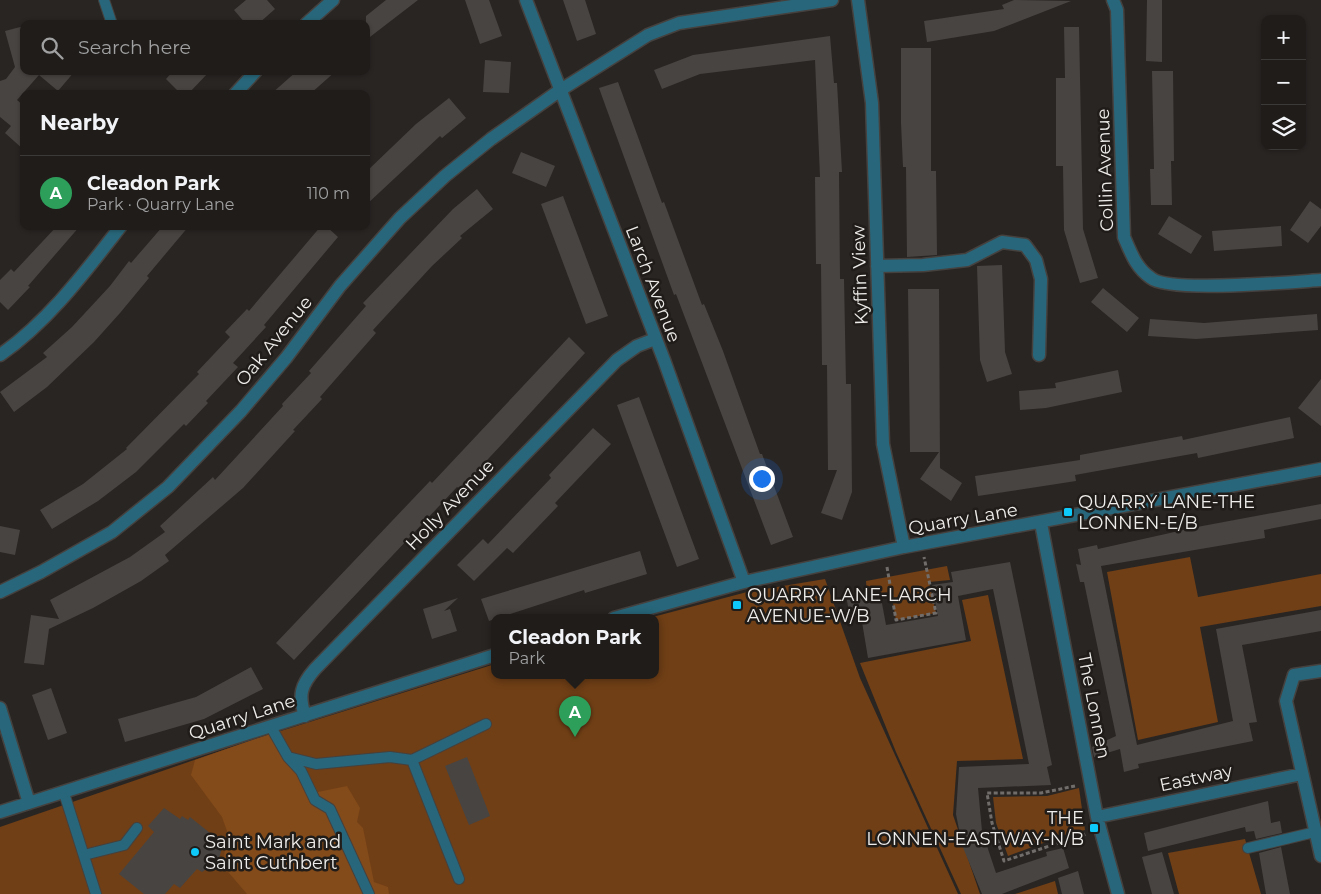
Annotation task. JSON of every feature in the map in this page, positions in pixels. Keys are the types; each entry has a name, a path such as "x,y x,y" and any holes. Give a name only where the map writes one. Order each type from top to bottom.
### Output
{"street":[{"path":"310,20 333,0"},
{"name":"Larch Avenue","path":"526,0 655,339 744,582"},
{"name":"Oak Avenue","path":"0,592 41,572 112,532 168,487 247,403 286,358 340,286 400,218 445,176 483,145 560,91 648,36 679,23 832,0"},
{"name":"Kyffin View","path":"858,0 872,103 883,444 904,547"},
{"name":"Collin Avenue","path":"1113,0 1117,10 1124,237 1136,264 1152,280 1180,286 1321,280"},
{"path":"239,90 252,75"},
{"path":"0,356 40,322 118,230"},
{"path":"878,266 923,265 967,260 1002,242 1025,245 1036,260 1041,279 1039,355"},
{"name":"Holly Avenue","path":"305,716 300,698 301,690 315,669 617,360 637,346 655,339"},
{"name":"Quarry Lane","path":"628,614 744,582 904,547 1041,523 1321,469"},
{"name":"The Lonnen","path":"1041,523 1097,817 1118,894"},
{"name":"Quarry Lane","path":"0,812 491,656"},
{"path":"1321,671 1294,675 1286,701 1321,856"},
{"path":"0,708 29,803"},
{"name":"Eastway","path":"1097,817 1302,774"}],"lane":[{"path":"104,0 111,20"},
{"path":"288,757 316,764 390,757 412,760 486,724"},
{"path":"271,727 288,757 301,771 315,800 330,809 369,894"},
{"path":"412,760 459,879"},
{"path":"64,793 96,894"},
{"path":"84,855 124,846 137,828"},
{"path":"1248,848 1315,832"}],"path":[{"path":"884,552 896,620 936,613 922,544"},
{"path":"1091,783 1042,793 987,793 992,823 1004,862 1067,839 1100,830"}],"shaded area":[{"path":"1190,557 1198,597 1321,574 1321,606 1200,627 1218,722 1138,740 1107,572"},
{"path":"947,566 950,580 929,582 936,613 896,620 891,592 867,595 866,581"},
{"path":"825,579 860,678 958,894 0,894 0,827 255,739 491,665 491,679 659,679 659,615 747,592"},
{"path":"988,595 1023,759 957,761 953,815 980,894 961,894 896,752 860,663 971,641 962,600"},
{"path":"270,734 297,772 308,794 347,786 360,808 357,822 363,828 374,882 388,887 389,894 247,894 223,866 227,831 222,817 191,775 195,760"},
{"path":"1079,788 1085,830 1068,834 1008,856 996,823 993,797 1047,796"},
{"path":"1245,839 1261,894 1179,894 1168,853"},
{"path":"1055,881 1058,894 1015,894"}],"building":[{"path":"246,0 267,0 275,9 263,20 243,20 234,10"},
{"path":"386,0 418,0 370,37 370,20 366,20 366,16"},
{"path":"465,0 489,0 502,36 480,44"},
{"path":"563,0 585,0 596,34 577,41"},
{"path":"1014,0 1071,1 994,31 927,42 924,21 1004,9 1002,5"},
{"path":"1147,0 1162,0 1162,62 1146,61"},
{"path":"20,27 20,75 39,75 26,90 20,90 20,97 17,100 20,103 20,146 5,133 11,126 0,117 0,81 6,79 15,67 5,31"},
{"path":"1064,27 1079,27 1083,229 1098,278 1080,283 1064,230 1063,166 1056,166 1056,78 1065,78"},
{"path":"830,36 834,83 837,83 842,172 839,172 840,279 844,279 846,384 851,384 852,492 842,520 821,513 837,470 828,470 827,365 822,365 821,264 816,264 815,177 820,177 815,60 700,74 662,89 654,70 693,55"},
{"path":"901,48 931,48 931,171 936,171 937,255 907,257 906,167 903,167 901,123"},
{"path":"485,60 511,62 509,93 483,92"},
{"path":"1152,71 1173,71 1174,161 1171,161 1172,205 1151,205 1150,169 1154,169"},
{"path":"39,75 72,75 57,90"},
{"path":"170,75 206,75 192,90 177,90 166,79"},
{"path":"292,75 331,75 315,90 276,90"},
{"path":"618,82 662,203 664,202 702,305 704,304 723,351 760,454 762,454 793,537 771,545 676,294 674,295 599,88"},
{"path":"449,98 466,118 442,138 440,136 370,201 370,168 416,124"},
{"path":"521,152 555,166 546,187 512,173"},
{"path":"477,189 493,209 460,236 462,238 432,266 373,330 376,333 320,397 322,399 243,488 165,555 169,561 141,581 93,608 49,629 44,665 24,663 31,615 59,619 50,600 130,557 165,532 160,526 213,477 215,480 311,373 309,371 366,306 363,303 453,209"},
{"path":"563,196 608,316 586,324 541,204"},
{"path":"1310,201 1321,209 1321,226 1308,243 1290,230"},
{"path":"1169,216 1202,236 1191,254 1158,234"},
{"path":"1281,226 1282,246 1214,251 1212,231"},
{"path":"53,230 77,230 28,286 30,287 8,310 0,302 0,280 11,269 14,272"},
{"path":"160,230 186,230 147,276 149,278 94,342 47,387 14,412 0,392 47,357 43,353 72,327 110,286 129,261 131,263"},
{"path":"318,230 330,230 338,237 264,325 266,327 233,363 238,367 206,401 208,403 186,426 184,424 136,472 98,501 52,529 40,510 83,484 127,449 199,374 197,372 230,337 225,332 247,309 249,311"},
{"path":"1002,265 1005,352 1012,374 987,382 980,360 977,266"},
{"path":"1103,288 1139,318 1127,332 1091,302"},
{"path":"908,289 939,289 940,468 962,483 951,501 920,479 939,452 910,452"},
{"path":"1317,314 1318,330 1196,339 1148,336 1150,319 1204,323"},
{"path":"569,337 585,353 460,489 457,487 294,660 276,643 430,481 432,483"},
{"path":"1118,370 1122,392 1046,408 1020,410 1019,391 1056,388 1055,383"},
{"path":"1321,379 1321,426 1298,408"},
{"path":"639,397 699,559 677,567 617,405"},
{"path":"1290,417 1294,438 1198,458 1197,453 1075,475 1076,481 978,496 975,476 1080,460 1080,455 1182,436 1183,440"},
{"path":"593,428 611,444 555,503 558,506 513,553 507,548 474,581 457,565 483,539 488,544 551,478 549,475"},
{"path":"1321,504 1321,519 1264,530 1265,538 1101,566 1137,745 1233,721 1216,629 1321,610 1321,631 1242,645 1257,722 1249,723 1253,741 1138,764 1139,768 1124,772 1120,749 1094,757 1092,747 1116,736 1084,582 1080,582 1076,564 1081,565 1078,549 1097,545 1098,549 1197,527"},
{"path":"0,526 20,530 15,555 0,552"},
{"path":"640,551 647,574 585,593 584,590 510,614 491,614 491,620 489,621 481,599"},
{"path":"1010,562 1052,765 1047,767 1051,785 978,788 982,831 996,873 1047,856 1046,852 1063,848 1069,868 1002,894 982,894 962,845 956,814 959,767 1029,764 993,589 958,596 966,640 868,658 861,616 850,618 846,595 862,592 864,601 881,598 886,625 938,616 932,585 953,582 951,572"},
{"path":"458,598 444,611 450,609 457,631 432,639 423,609"},
{"path":"251,667 263,689 204,719 125,742 118,719 196,697"},
{"path":"51,688 67,733 48,740 32,695"},
{"path":"467,757 490,816 469,825 445,766"},
{"path":"1268,801 1271,823 1280,821 1282,833 1256,839 1254,831 1246,832 1245,827 1148,851 1144,833"},
{"name":"Saint Mark and Saint Cuthbert","path":"164,808 180,819 182,816 188,820 190,817 220,841 218,845 222,848 218,862 202,872 197,869 180,888 174,884 165,894 144,894 119,874 154,832 148,826"},
{"path":"1281,847 1290,894 1266,894 1259,853"},
{"path":"1162,852 1174,894 1152,894 1142,857"},
{"path":"1078,871 1084,894 1062,894 1058,878"}],"place":[{"name":"QUARRY LANE-THE LONNEN-E/B","path":"1068,512"},
{"name":"QUARRY LANE-LARCH AVENUE-W/B","path":"737,605"},
{"name":"Cleadon Park","path":"575,737"},
{"name":"THE LONNEN-EASTWAY-N/B","path":"1094,828"},
{"name":"Saint Mark and Saint Cuthbert","path":"195,852"}]}
